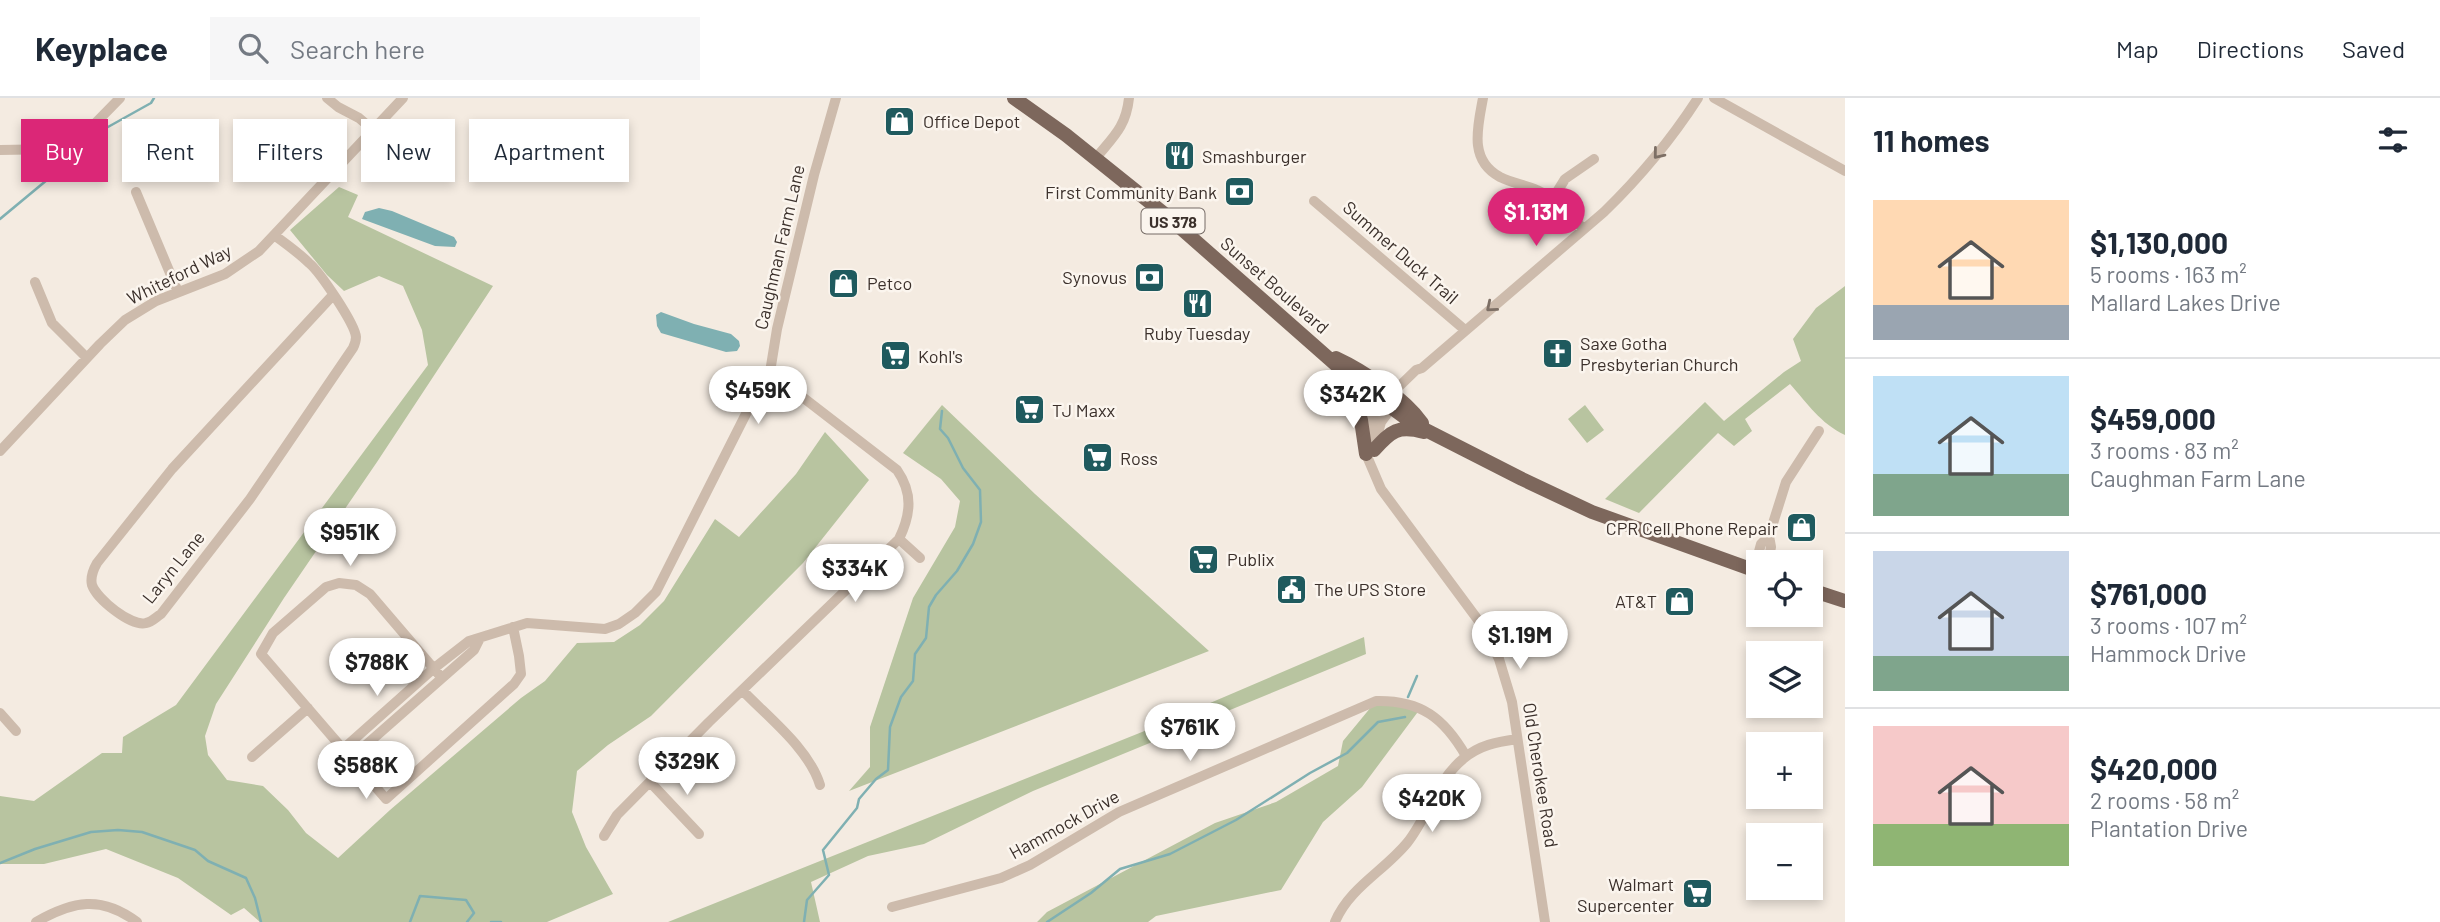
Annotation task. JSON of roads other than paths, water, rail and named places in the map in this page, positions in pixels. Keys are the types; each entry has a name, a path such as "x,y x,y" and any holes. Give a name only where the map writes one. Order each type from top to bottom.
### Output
{"main road":[{"name":"Sunset Boulevard","path":"1014,98 1096,158 1167,216 1327,357 1418,417 1431,432"},
{"path":"1327,357 1349,383 1358,400 1370,456"},
{"path":"1370,456 1394,430 1431,432 1522,480 1592,512 1746,567"},
{"path":"1823,594 1845,601"}],"street":[{"path":"0,150 58,149 77,142 120,98"},
{"path":"327,98 361,120"},
{"name":"Whiteford Way","path":"383,119 403,98"},
{"name":"Caughman Farm Lane","path":"437,673 474,650 481,638 527,624 605,629 619,624 635,613 656,592 755,396 770,372 777,329 814,175 836,98"},
{"path":"1096,158 1128,115 1129,98"},
{"path":"1483,98 1476,139 1485,164 1500,177 1535,189 1552,200 1584,229"},
{"path":"1370,456 1391,401 1418,377 1422,368 1584,229 1639,177 1672,137 1698,98"},
{"path":"1714,98 1845,171"},
{"name":"Whiteford Way","path":"0,450 112,331 136,312 233,269 259,251 361,143"},
{"path":"1552,200 1565,179 1594,159"},
{"path":"135,192 178,292"},
{"name":"Summer Duck Trail","path":"1314,201 1465,330"},
{"name":"Laryn Lane","path":"274,235 310,263 333,295 356,336 349,357 250,499 161,614 145,624 127,620 96,593 92,586 93,571 97,563 172,469 333,295"},
{"path":"35,282 52,323 87,358"},
{"path":"604,836 617,815 899,539 908,519 909,491 897,470 770,372"},
{"path":"1770,550 1769,537 1786,482 1819,431"},
{"name":"Old Cherokee Road","path":"1370,456 1376,480 1388,500 1472,609 1484,628 1505,675 1512,702 1545,922"},
{"path":"1760,550 1761,544 1769,537"},
{"path":"899,539 920,558"},
{"path":"437,673 370,594 356,585 339,583 326,586 274,633 261,654 386,799 514,684 520,674 513,627"},
{"path":"351,759 437,673"},
{"path":"342,750 437,673"},
{"path":"743,691 802,752 816,772 820,785"},
{"name":"Hammock Drive","path":"892,907 1001,878 1030,865 1129,807 1376,701 1410,704 1426,711 1441,721 1454,735 1466,756"},
{"path":"252,757 308,708"},
{"path":"0,713 16,731"},
{"path":"1335,922 1354,893 1406,844 1444,780 1466,756 1487,745 1517,739"},
{"path":"650,782 699,834"},
{"path":"36,922 66,907 89,903 113,907 137,922"}],"water":[{"path":"379,208 454,237 457,242 455,247 435,246 362,219 365,212"},
{"path":"661,312 731,334 739,341 740,346 737,351 726,352 661,333 656,315"}],"waterway":[{"path":"0,219 65,165 99,132 151,103 154,98"},
{"path":"804,922 807,900 829,875 823,850 857,808 859,799 876,779 888,770 890,727 901,697 913,681 915,654 926,638 929,607 957,571 973,544 981,522 980,490 963,468 948,438 940,429 942,411"},
{"path":"1408,697 1417,676"},
{"path":"1047,922 1091,893 1120,869 1170,854 1236,820 1347,753 1378,722 1405,717"},
{"path":"0,863 91,832 142,832 195,850 208,861 246,878 261,922"},
{"path":"410,922 420,896 466,900 474,913 467,922"},
{"path":"491,922 501,922"}],"place":[{"name":"Office Depot","path":"900,121"},
{"name":"Smashburger","path":"1179,156"},
{"name":"First Community Bank","path":"1240,192"},
{"name":"Synovus","path":"1150,277"},
{"name":"Petco","path":"844,283"},
{"name":"Ruby Tuesday","path":"1197,303"},
{"name":"Saxe Gotha Presbyterian Church","path":"1557,353"},
{"name":"Kohl's","path":"895,356"},
{"name":"TJ Maxx","path":"1029,410"},
{"name":"Ross","path":"1097,458"},
{"name":"CPR Cell Phone Repair","path":"1801,528"},
{"name":"Publix","path":"1204,559"},
{"name":"The UPS Store","path":"1291,589"},
{"name":"AT&T","path":"1680,601"},
{"name":"Walmart Supercenter","path":"1697,894"}]}
